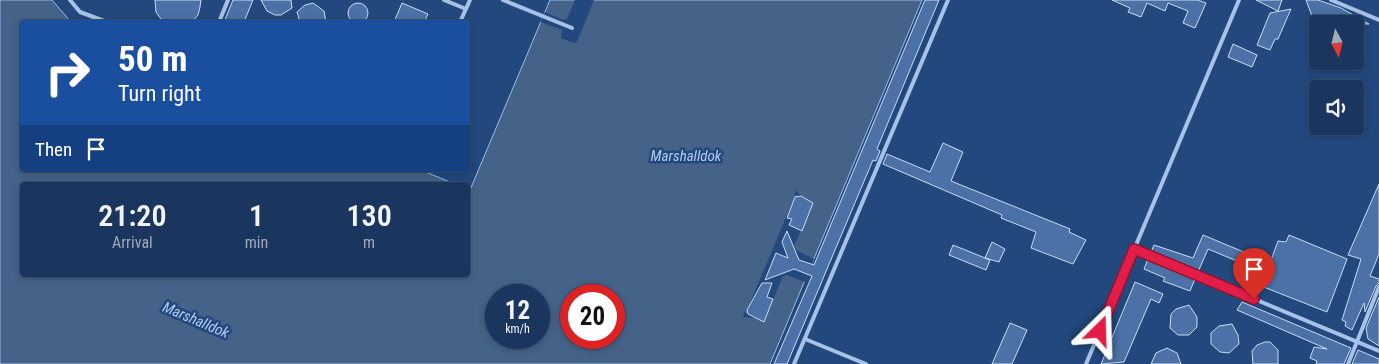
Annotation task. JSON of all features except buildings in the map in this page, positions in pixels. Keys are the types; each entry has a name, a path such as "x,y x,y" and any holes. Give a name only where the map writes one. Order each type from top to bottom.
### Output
{"lane":[{"path":"70,0 80,12 102,20"},
{"path":"220,20 228,0"},
{"path":"444,0 466,9"},
{"path":"461,20 470,0"},
{"path":"503,0 572,28"},
{"path":"794,364 948,0"},
{"path":"1086,364 1239,0"},
{"path":"1331,0 1379,20"},
{"path":"1134,249 1379,351"},
{"path":"1348,364 1379,287"},
{"path":"805,339 866,364"}],"water":[{"name":"Marshalldok","path":"0,0 52,0 69,20 20,20 20,172 426,172 450,182 20,182 20,277 470,277 470,190 550,0 922,0 770,364 0,364"}],"pier":[{"path":"575,0 594,0 577,42 574,43 561,38 562,30 540,22 545,12 563,20 567,19"},
{"path":"796,190 801,196 810,200 812,205 794,246 796,250 814,259 805,282 787,275 783,276 765,319 743,317 744,312 753,317 747,310 792,203 795,197 800,196 794,195"}],"route":[{"path":"1100,331 1134,249 1254,299"}]}
